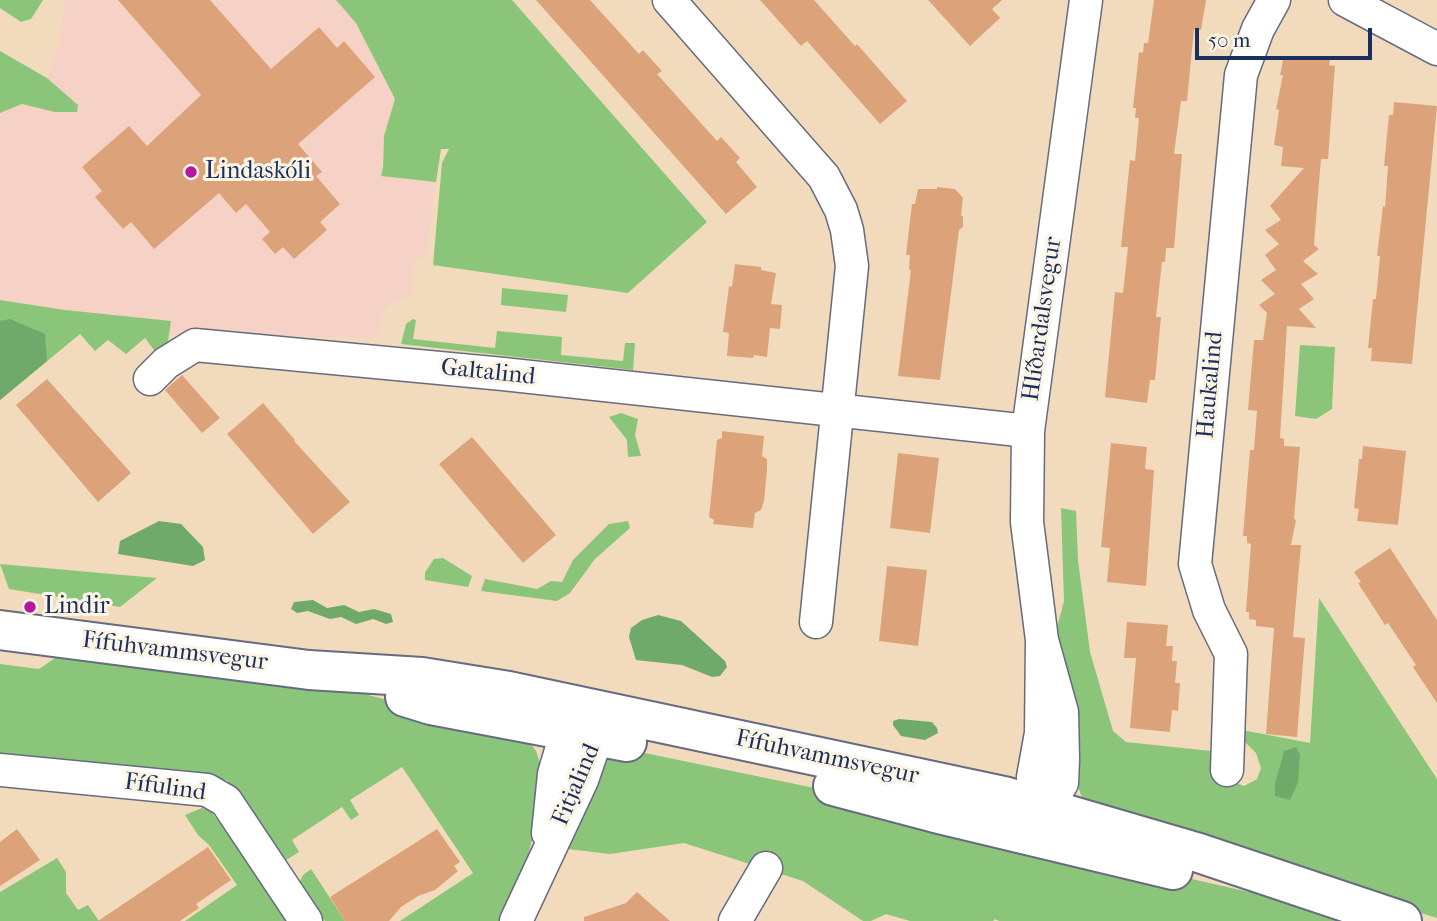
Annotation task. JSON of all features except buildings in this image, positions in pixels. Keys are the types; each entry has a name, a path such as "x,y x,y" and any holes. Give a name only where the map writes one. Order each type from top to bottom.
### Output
{"main road":[{"name":"Fífuhvammsvegur","path":"0,630 309,670 432,705 586,721 1004,796 1199,853 1402,921"},
{"name":"Fífuhvammsvegur","path":"586,721 712,757 1072,846 1190,874 1334,899"},
{"path":"872,795 912,795 1000,816 1022,816 1041,807 1054,832 1072,846"}],"street":[{"path":"670,0 824,177 842,210 852,265 816,622"},
{"name":"Hlíðardalsvegur","path":"1041,807 1033,777 1041,733 1042,640 1027,522 1028,431 1086,0"},
{"name":"Haukalind","path":"1227,770 1231,654 1209,610 1195,564 1241,75 1258,29 1274,0"},
{"path":"1345,0 1437,50"},
{"name":"Galtalind","path":"150,379 166,363 195,345 503,374 1028,431"},
{"name":"Fitjalind","path":"516,921 545,856 554,774 586,721"},
{"name":"Fífulind","path":"0,770 207,790 226,801 306,921"},
{"path":"735,921 766,868"}],"shaded area":[{"name":"Lindaskóli","path":"65,0 336,0 356,23 395,99 384,136 381,176 436,182 427,249 422,258 413,262 413,295 396,300 383,310 377,338 183,334 0,325 0,113 22,104 55,112 78,104 47,78 59,44"}],"green space":[{"path":"0,0 43,0 31,19 21,22 0,8"},
{"path":"336,0 512,0 707,222 628,293 433,265 442,163 449,149 441,149 436,182 381,176 384,136 395,99 356,23"},
{"path":"0,51 47,78 78,105 77,112 55,112 22,104 0,113"},
{"path":"502,288 568,295 566,312 501,305"},
{"path":"0,300 171,321 167,348 157,354 145,338 126,354 108,340 95,351 80,334 0,400"},
{"path":"10,319 45,334 47,361 0,400 0,321"},
{"path":"416,320 413,339 495,348 497,331 562,337 561,355 623,361 625,343 635,343 633,370 401,344 406,324"},
{"path":"1300,345 1335,347 1332,409 1316,419 1295,416"},
{"path":"621,413 638,419 635,435 641,456 628,457 627,440 609,417"},
{"path":"1061,508 1076,511 1078,560 1090,652 1113,731 1126,742 1211,751 1231,781 1244,786 1257,779 1261,768 1256,753 1243,740 1242,730 1310,743 1319,598 1437,779 1437,918 1099,814 1082,798 1076,781 1054,639 1064,601"},
{"path":"159,521 181,524 203,547 205,560 193,566 118,554 120,541"},
{"path":"628,521 630,528 595,559 570,593 557,601 481,591 485,579 537,589 551,581 562,582 573,560 609,524"},
{"path":"443,558 472,576 468,587 425,580 425,572 434,559"},
{"path":"0,564 157,578 120,607 9,589"},
{"path":"313,600 327,608 344,605 359,612 374,609 391,614 393,622 386,624 373,619 356,624 341,617 330,619 308,611 297,613 291,609 294,602"},
{"path":"658,615 681,621 725,661 727,667 720,676 712,677 682,665 636,660 629,637 631,628 642,620"},
{"path":"64,652 334,686 525,736 536,751 541,766 537,823 524,869 503,921 400,921 473,873 402,767 350,800 359,815 351,820 342,807 292,840 299,852 283,862 227,780 0,755 0,664 39,669"},
{"path":"899,719 932,722 938,733 925,740 901,736 893,725 893,721"},
{"path":"1296,747 1300,755 1298,782 1290,800 1275,796 1275,784 1284,751"},
{"path":"635,751 829,791 1011,838 1324,909 1361,921 910,921 886,914 871,921 863,921 803,881 684,843 610,854 559,848 606,755"},
{"path":"202,808 211,812 232,837 290,921 185,921 237,885 185,815"},
{"path":"57,858 66,872 66,893 78,910 88,905 99,921 0,921 0,892"},
{"path":"311,869 345,921 325,921 299,883 303,875"}],"place":[{"name":"Lindaskóli","path":"191,172"},
{"name":"Lindir","path":"30,607"}]}
